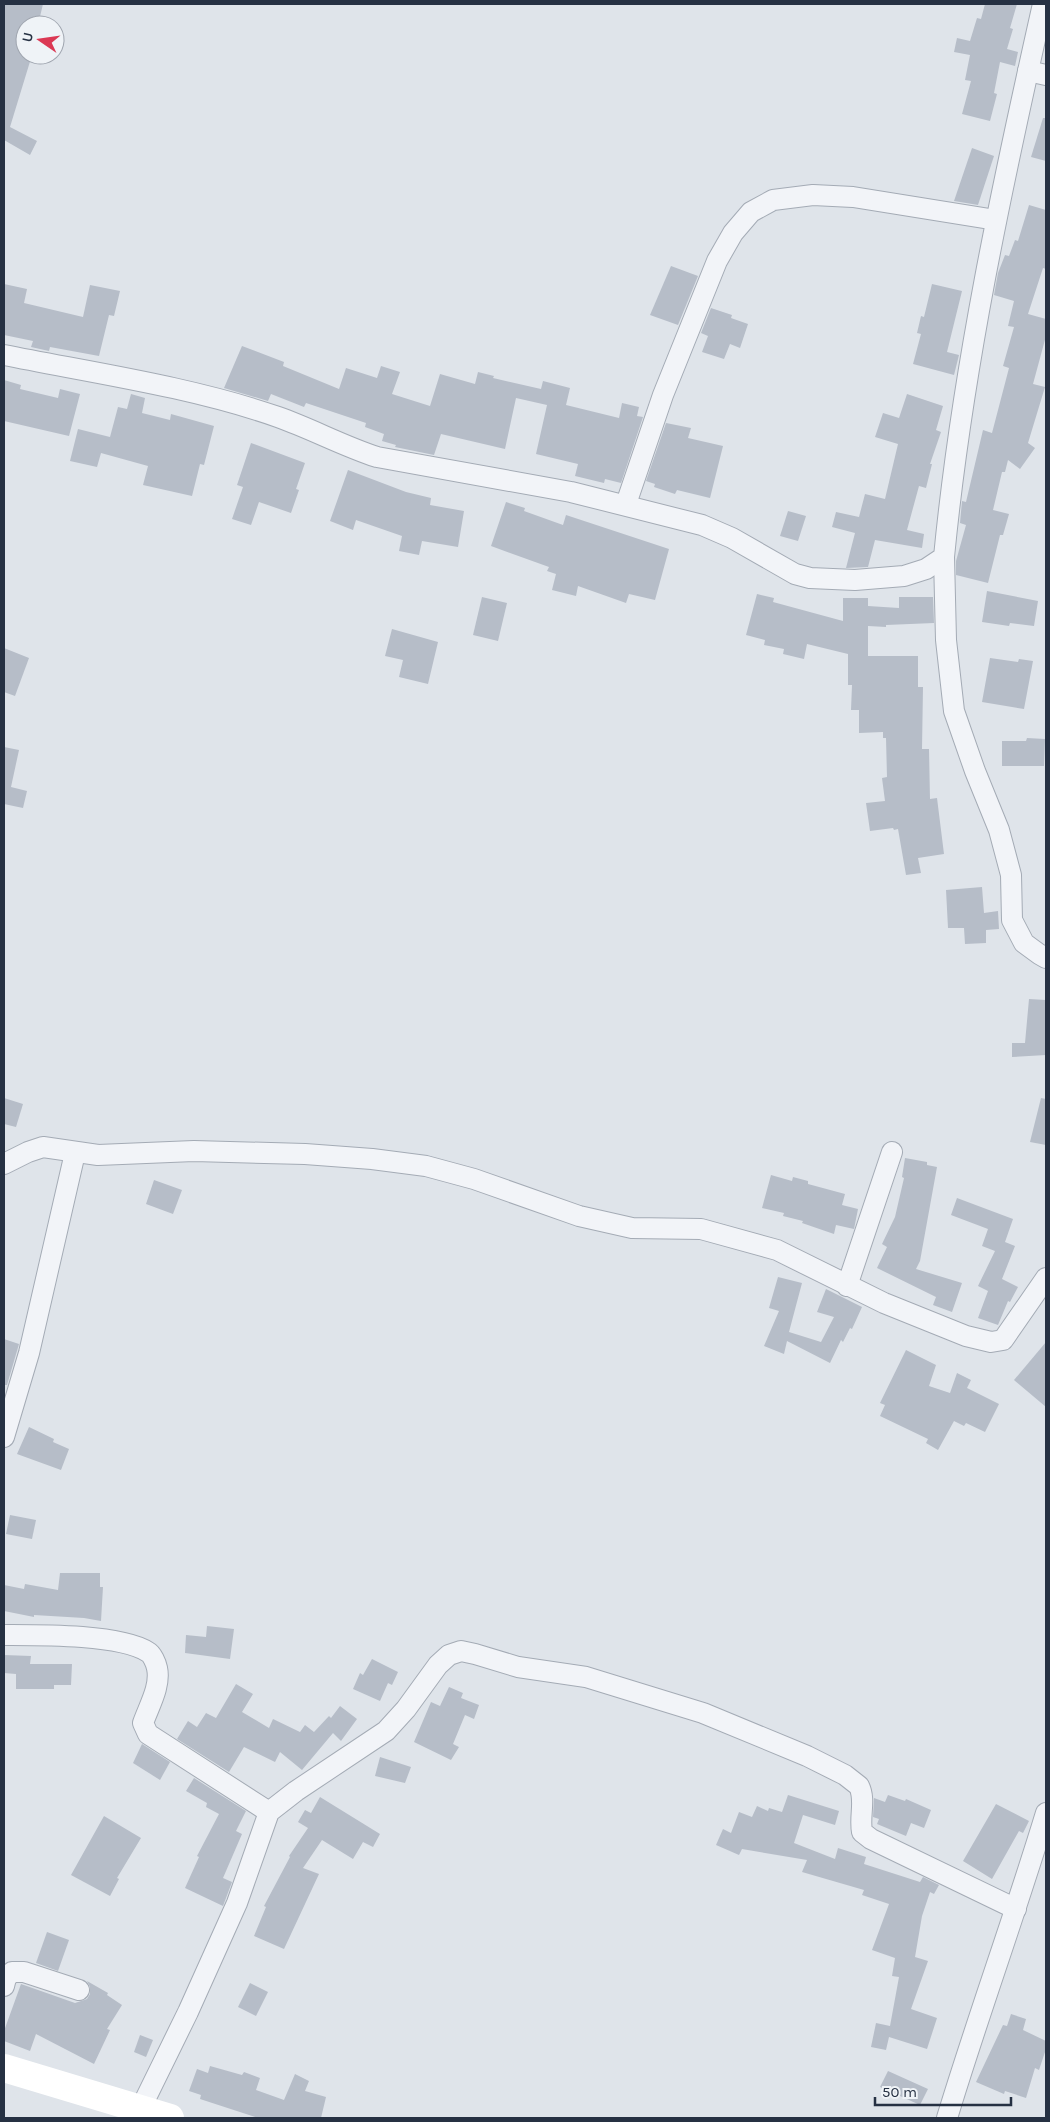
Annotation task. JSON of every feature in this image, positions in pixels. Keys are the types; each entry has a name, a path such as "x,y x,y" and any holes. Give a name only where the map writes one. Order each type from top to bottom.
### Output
{"main road":[{"path":"4,2068 138,2114 170,2118"}],"street":[{"path":"1043,4 1037,73 996,220 952,479 944,557 946,640 954,711 974,771 1000,830 1011,875 1012,920 1024,943 1046,958"},
{"path":"626,504 663,395 717,260 733,233 751,212 772,200 813,195 853,197 996,220"},
{"path":"4,355 184,390 278,417 348,447 377,457 571,492 626,504 702,525 732,538 795,574 810,578 855,580 904,576 926,569 944,557"},
{"path":"4,1164 43,1147 98,1155 194,1151 305,1154 372,1159 426,1166 474,1179 588,1218 632,1228 701,1229 778,1250 847,1286 966,1336 991,1342 1003,1340 1046,1278"},
{"path":"847,1286 892,1152"},
{"path":"4,1434 29,1353 75,1153"},
{"path":"4,1635 58,1635 120,1642 137,1646 150,1653 157,1667 158,1681 143,1723 148,1734 269,1812"},
{"path":"138,2114 188,2012 237,1903 269,1812 296,1791 386,1731 406,1709 438,1665 449,1655 461,1651 518,1667 586,1678 614,1685 703,1713 807,1756 845,1775 860,1786 863,1801 860,1823 862,1832 871,1839 927,1868 1016,1909"},
{"path":"947,2118 1046,1812"},
{"path":"4,1986 6,1978 12,1972 24,1972 79,1990"}],"building":[{"path":"4,4 43,4 40,15 15,15 15,65 29,65 10,127 37,141 30,155 4,140"},
{"path":"985,4 1017,4 1010,28 1013,29 1007,49 1018,52 1015,66 1000,62 994,93 997,94 990,121 962,114 971,81 965,80 970,55 954,52 957,38 970,41 977,18 981,19"},
{"path":"1043,118 1046,118 1046,161 1031,157"},
{"path":"972,148 994,156 978,205 954,201"},
{"path":"1029,205 1046,210 1046,269 1043,268 1028,314 1046,319 1046,336 1033,384 1045,387 1028,443 1035,448 1020,469 1008,460 1005,472 1002,472 993,510 1009,514 1003,535 1000,535 988,583 956,575 956,561 966,525 960,523 962,501 966,502 983,430 992,433 1009,368 1003,366 1014,327 1008,326 1014,301 994,295 998,273 1005,255 1009,256 1015,240 1018,241"},
{"path":"671,266 698,276 678,325 650,315"},
{"path":"4,284 27,289 24,303 83,317 90,285 120,291 114,316 109,315 99,356 50,347 49,351 31,347 33,341 4,335"},
{"path":"932,284 962,291 947,352 959,355 954,375 913,364 921,334 917,333 921,316 924,317"},
{"path":"711,308 732,315 731,318 748,324 740,348 730,344 724,359 702,352 708,336 701,333"},
{"path":"242,346 284,362 283,366 339,389 346,368 377,378 381,366 400,372 392,394 430,406 440,374 475,384 478,372 494,376 493,378 541,389 543,381 570,388 566,405 619,418 622,403 639,407 637,416 643,417 621,483 605,479 604,483 575,476 578,464 536,454 547,405 516,398 505,449 441,434 434,455 395,447 396,445 382,441 384,434 365,427 366,423 306,403 304,407 271,394 268,401 224,388"},
{"path":"4,380 21,385 20,389 58,398 60,389 80,394 69,436 4,421"},
{"path":"131,394 145,398 142,413 170,420 171,414 214,426 204,465 200,464 192,496 143,485 148,466 101,453 97,467 70,461 78,429 110,437 118,407 127,409"},
{"path":"907,394 943,406 936,430 941,432 930,464 932,464 926,488 919,486 907,530 924,534 922,548 875,540 868,567 846,568 855,533 832,527 836,512 859,517 865,494 885,499 898,444 875,437 883,413 899,418"},
{"path":"666,423 691,428 688,438 723,446 710,498 677,490 675,494 654,487 655,484 646,481"},
{"path":"251,443 305,463 296,489 299,490 291,513 259,502 251,525 232,519 243,487 237,485"},
{"path":"348,470 406,492 431,498 430,505 464,511 458,547 422,541 419,555 399,551 402,536 356,520 353,530 330,521"},
{"path":"506,502 525,508 524,511 563,525 566,515 669,549 655,600 629,594 626,603 578,586 576,596 552,590 556,574 547,571 549,567 491,546"},
{"path":"788,511 806,516 798,541 780,536"},
{"path":"987,591 1038,601 1034,626 1010,623 1009,626 982,622"},
{"path":"757,594 774,598 773,602 843,621 843,598 868,598 868,606 899,608 899,597 933,597 934,623 886,625 886,627 868,626 868,656 918,656 918,687 923,687 922,749 929,749 930,799 937,798 944,854 918,858 921,873 906,875 898,829 870,831 866,803 885,801 882,778 887,777 886,738 883,738 883,732 859,733 859,710 851,710 852,685 848,685 848,654 807,644 804,659 783,654 784,649 764,645 765,640 746,635"},
{"path":"482,597 507,603 498,641 473,635"},
{"path":"392,629 438,642 428,684 399,677 403,660 385,656"},
{"path":"4,648 29,658 15,696 4,692"},
{"path":"990,658 1018,662 1019,659 1033,661 1024,709 982,702"},
{"path":"1027,738 1045,739 1044,766 1002,766 1002,741 1026,741"},
{"path":"4,747 19,750 11,787 27,791 23,808 4,804"},
{"path":"982,887 984,913 998,911 999,929 986,930 986,943 965,944 964,928 948,928 946,890"},
{"path":"1029,999 1046,1000 1046,1055 1012,1057 1012,1043 1025,1043"},
{"path":"4,1098 23,1104 16,1127 4,1124"},
{"path":"1041,1098 1046,1099 1046,1145 1030,1142"},
{"path":"905,1158 927,1162 927,1165 937,1167 920,1261 916,1269 962,1283 952,1312 933,1305 936,1297 877,1268 887,1247 882,1244 895,1217 904,1178 902,1177"},
{"path":"771,1175 792,1181 793,1177 808,1181 808,1184 845,1194 842,1205 858,1209 854,1229 836,1225 834,1234 802,1223 803,1221 783,1216 784,1213 762,1208"},
{"path":"154,1180 182,1190 173,1214 146,1204"},
{"path":"957,1198 1013,1219 1005,1242 1015,1246 1002,1279 1018,1287 1010,1302 1008,1301 998,1325 978,1318 988,1291 978,1286 995,1251 982,1246 988,1229 951,1215"},
{"path":"778,1277 802,1283 789,1332 821,1342 834,1317 817,1312 826,1289 862,1307 852,1329 850,1328 843,1342 841,1340 830,1363 787,1341 784,1354 764,1346 779,1311 769,1308"},
{"path":"4,1339 19,1344 7,1385 4,1385"},
{"path":"1046,1342 1046,1407 1014,1380"},
{"path":"906,1350 936,1365 929,1386 950,1393 957,1373 971,1380 967,1388 999,1404 985,1432 966,1423 964,1426 954,1421 938,1450 926,1443 928,1439 880,1416 885,1405 880,1403"},
{"path":"29,1427 54,1439 53,1442 69,1449 61,1470 17,1454"},
{"path":"10,1515 36,1520 32,1539 6,1534"},
{"path":"60,1573 100,1573 100,1587 103,1587 101,1621 34,1615 34,1617 4,1611 4,1585 24,1589 25,1584 58,1590"},
{"path":"207,1626 234,1629 230,1659 185,1653 186,1635 206,1637"},
{"path":"4,1655 31,1656 30,1664 72,1664 71,1685 54,1685 54,1689 16,1689 16,1674 4,1673"},
{"path":"372,1659 398,1672 392,1685 388,1683 380,1701 353,1689 360,1673 363,1675"},
{"path":"236,1684 253,1694 242,1712 269,1728 273,1719 300,1732 305,1725 314,1732 329,1716 331,1718 340,1706 357,1719 341,1741 333,1733 302,1770 280,1752 275,1762 244,1747 229,1772 177,1739 188,1721 197,1727 206,1713 216,1718"},
{"path":"449,1687 463,1693 461,1698 479,1705 474,1719 465,1715 453,1744 459,1747 451,1760 414,1742 431,1702 440,1706"},
{"path":"142,1744 170,1762 160,1780 133,1763"},
{"path":"380,1757 411,1767 405,1783 375,1776"},
{"path":"194,1778 246,1811 236,1831 242,1834 223,1878 232,1882 223,1906 185,1888 199,1857 197,1856 219,1814 206,1807 207,1803 186,1791"},
{"path":"788,1795 839,1811 835,1825 803,1815 794,1843 835,1859 838,1848 866,1857 864,1864 920,1882 923,1877 939,1885 934,1894 930,1892 922,1916 915,1957 928,1961 911,2009 937,2018 927,2049 889,2037 886,2050 871,2047 876,2023 890,2026 899,1977 892,1976 895,1958 872,1950 889,1904 862,1895 864,1890 802,1872 807,1860 742,1849 739,1855 716,1845 723,1829 731,1833 739,1812 752,1817 757,1806 768,1811 769,1808 782,1812"},
{"path":"888,1795 905,1801 906,1799 931,1810 924,1828 911,1823 906,1836 877,1824 879,1819 873,1817 874,1798 885,1802"},
{"path":"320,1797 380,1834 373,1847 363,1842 353,1859 322,1840 303,1868 319,1874 284,1949 254,1936 266,1907 264,1906 289,1856 308,1828 298,1822 305,1810 311,1813"},
{"path":"996,1804 1029,1821 1023,1833 1019,1831 992,1879 963,1861"},
{"path":"104,1816 141,1838 117,1878 119,1879 110,1896 71,1875"},
{"path":"47,1932 69,1940 58,1971 36,1963"},
{"path":"87,1981 108,1993 107,1995 122,2005 107,2029 110,2030 94,2064 36,2034 30,2051 4,2041 4,2031 21,1984 75,2003 87,1999 90,1994 90,1987"},
{"path":"250,1983 268,1992 256,2016 238,2007"},
{"path":"1011,2014 1026,2019 1023,2030 1046,2041 1046,2049 1039,2070 1035,2068 1026,2098 1005,2091 1004,2094 976,2082 1003,2025 1007,2026"},
{"path":"140,2035 153,2040 146,2057 134,2052"},
{"path":"210,2066 242,2075 244,2072 260,2078 256,2090 284,2100 295,2074 309,2081 305,2091 326,2097 321,2118 258,2118 200,2099 201,2095 189,2091 197,2069 208,2073"},
{"path":"888,2071 928,2089 920,2105 880,2087"}]}
